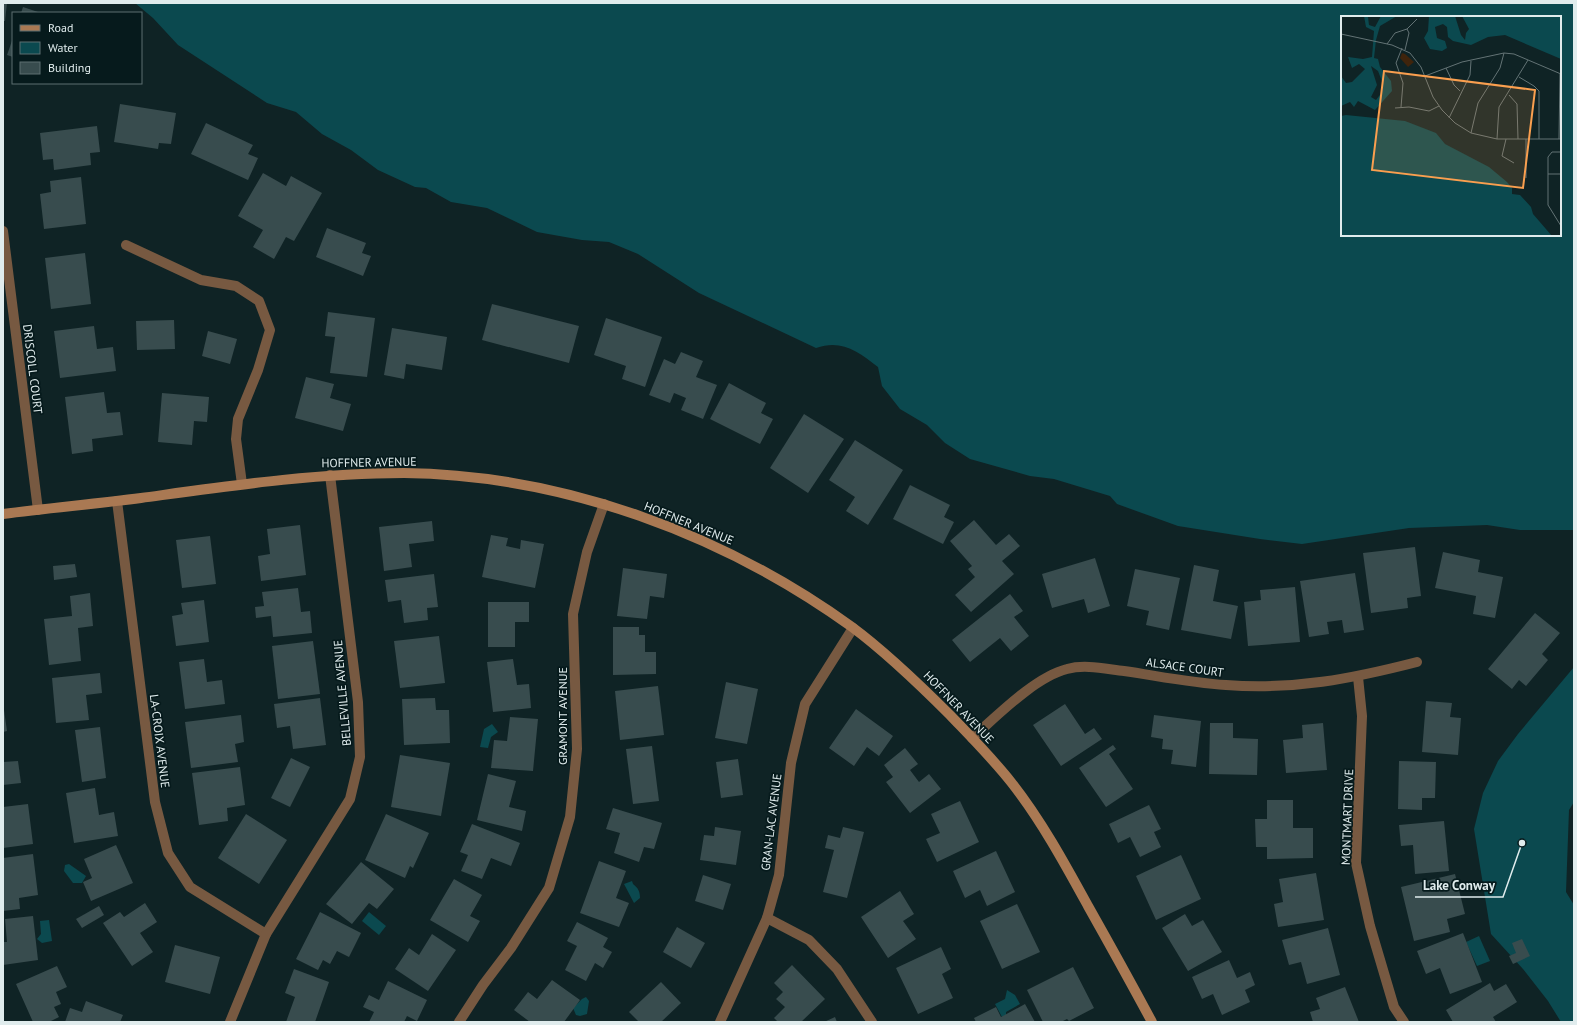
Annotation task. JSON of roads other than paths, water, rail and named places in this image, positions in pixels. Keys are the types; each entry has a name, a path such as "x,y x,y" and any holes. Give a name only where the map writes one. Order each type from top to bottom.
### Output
{"main road":[{"name":"HOFFNER AVENUE","path":"3,514 117,501 242,484 330,475 406,474 460,476 530,486 604,504 660,524 734,555 784,582 853,628 896,663 972,738 1011,782 1042,825 1152,1022"}],"street":[{"name":"DRISCOLL COURT","path":"3,231 38,510"},
{"path":"126,245 201,280 236,286 259,301 270,330 258,370 238,419 236,439 242,484"},
{"name":"BELLEVILLE AVENUE","path":"230,1022 266,934 350,798 360,758 358,702 330,475"},
{"name":"LA-CROIX AVENUE","path":"117,501 155,802 168,853 190,887 266,934"},
{"name":"GRAMONT AVENUE","path":"460,1022 482,984 511,948 549,888 570,817 577,749 573,614 587,552 604,504"},
{"name":"GRAN-LAC AVENUE","path":"720,1022 767,918 779,875 791,763 805,704 853,628"},
{"name":"ALSACE COURT","path":"972,738 1040,680 1067,669 1091,667 1225,685 1270,687 1316,684 1358,677 1417,662"},
{"name":"MONTMART DRIVE","path":"1358,677 1362,716 1356,863 1370,926 1394,1007 1404,1022"},
{"path":"767,918 809,940 837,969 872,1022"}],"water":[{"path":"135,3 1574,3 1574,530 1520,530 1487,525 1409,528 1302,544 1178,526 1117,504 1110,496 1054,479 1030,476 970,459 945,443 927,425 900,409 882,386 878,367 849,348 833,345 816,348 699,293 638,254 609,242 582,240 537,232 487,208 451,202 426,188 415,187 378,170 351,150 322,134 296,112 267,103 178,45 153,18"},
{"path":"1574,667 1574,802 1569,810 1566,892 1574,905 1574,1022 1561,1022 1548,1001 1523,969 1491,934 1474,829 1483,793 1498,761 1518,734"},
{"path":"492,724 498,732 491,737 488,748 480,747 484,729"},
{"path":"69,864 86,876 82,883 73,883 64,871 65,865"},
{"path":"632,881 640,896 640,898 634,903 624,884"},
{"path":"369,912 386,926 379,935 362,921"},
{"path":"49,920 52,941 42,943 37,939 41,934 40,921"},
{"path":"1479,936 1490,961 1477,966 1466,942"},
{"path":"1007,990 1015,995 1020,1004 1006,1012 1006,1015 1002,1017 995,1004 1005,999"},
{"path":"586,997 589,1001 587,1014 580,1016 576,1015 573,1008"}],"place":[{"name":"Lake Conway","path":"1522,843"}]}
